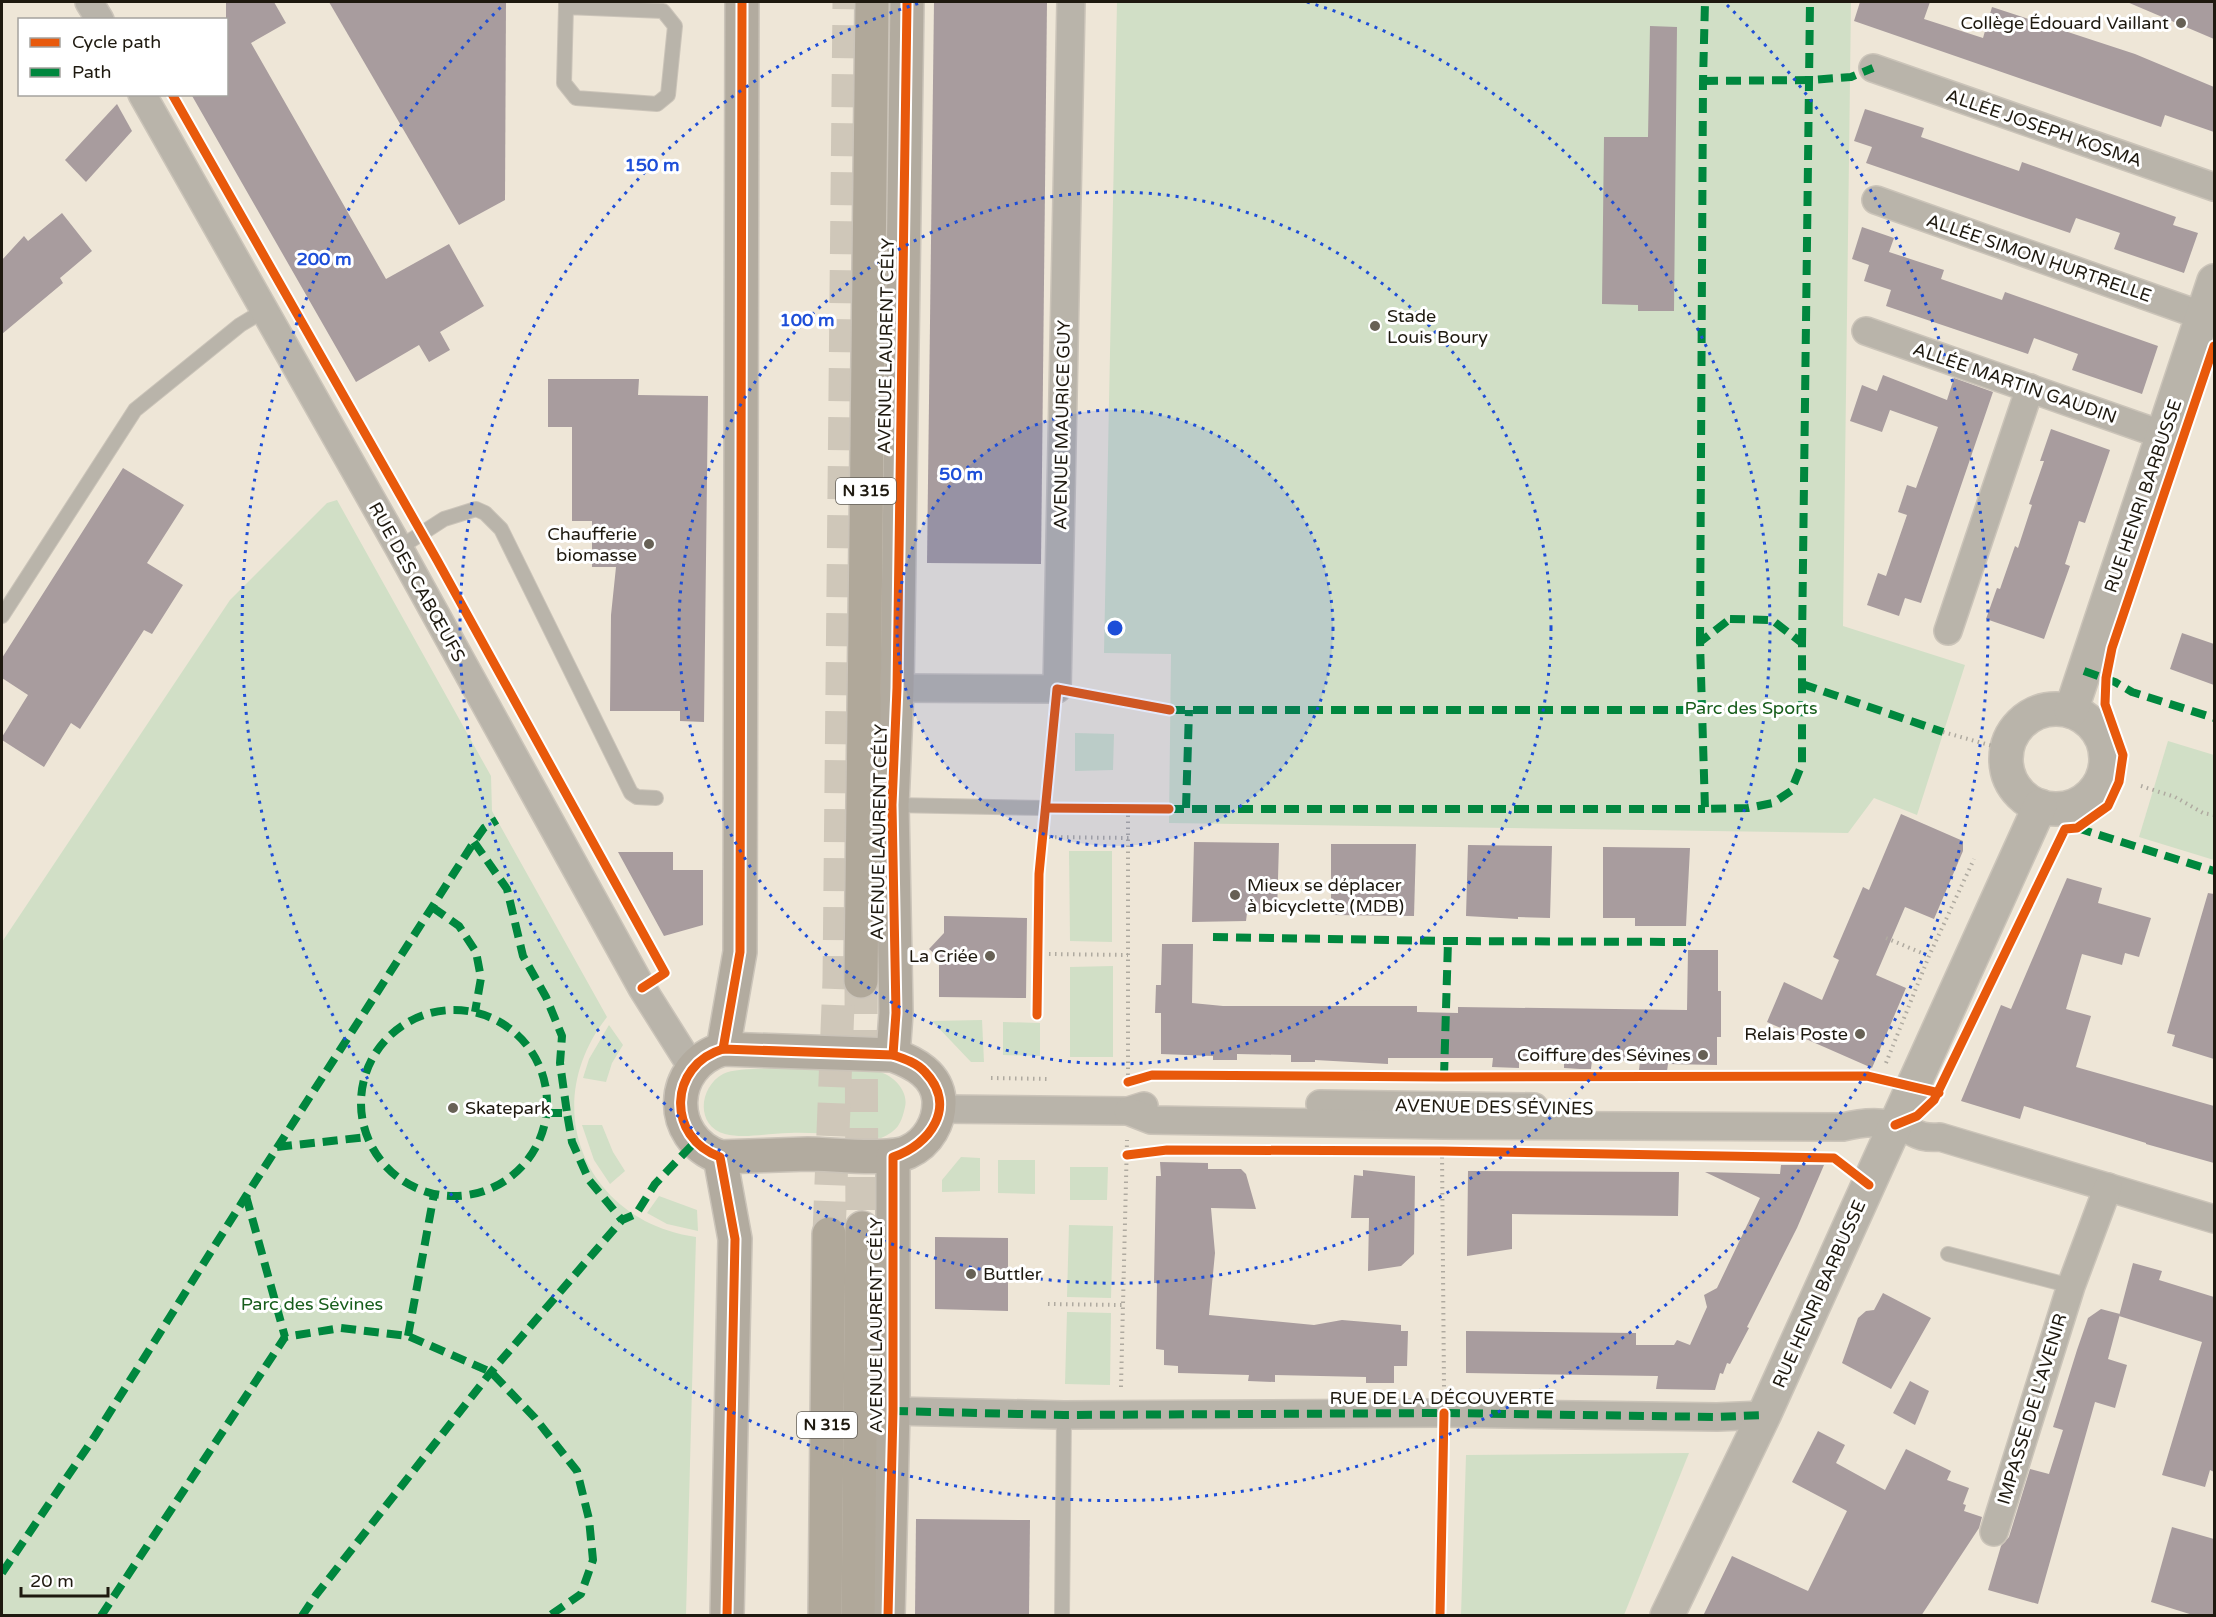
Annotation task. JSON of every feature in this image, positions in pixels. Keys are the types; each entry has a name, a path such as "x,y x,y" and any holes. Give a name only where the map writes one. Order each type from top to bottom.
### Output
{"highway":[{"name":"N 315","path":"861,981 872,2"},
{"name":"N 315","path":"858,1616 862,1227"},
{"name":"N 315","path":"825,1616 829,1234"}],"main road":[{"path":"723,1049 740,952 742,2"},
{"name":"AVENUE LAURENT CÉLY","path":"893,1055 896,1013 892,805 897,688 908,2"},
{"path":"723,1049 893,1055 910,1061 924,1071 933,1082 938,1095 939,1109 936,1124 921,1144 909,1152 893,1157 807,1154 720,1157 702,1148 685,1129 681,1114 684,1083 693,1069 711,1053 723,1049"},
{"path":"720,1157 735,1239 727,1616"},
{"name":"AVENUE LAURENT CÉLY","path":"888,1616 893,1411 893,1157"}],"street":[{"path":"89,2 99,18"},
{"name":"AVENUE MAURICE GUY","path":"897,688 1057,689 1071,2"},
{"name":"ALLÉE JOSEPH KOSMA","path":"1873,68 2214,187"},
{"name":"RUE DES CABŒUFS","path":"143,96 399,548 642,988 693,1069"},
{"name":"ALLÉE SIMON HURTRELLE","path":"1876,200 2203,316"},
{"name":"RUE HENRI BARBUSSE","path":"2071,711 2214,281"},
{"name":"ALLÉE MARTIN GAUDIN","path":"1866,331 2163,435"},
{"path":"1948,631 2030,388"},
{"path":"2054,708 2071,711 2085,718 2097,729 2104,743 2106,759 2104,774 2097,788 2085,800 2071,807 2055,809 2040,806 2017,790 2006,764 2007,750 2013,734 2023,721 2031,716 2054,708"},
{"name":"RUE HENRI BARBUSSE","path":"1667,1616 1764,1414 2040,806"},
{"name":"AVENUE DES SÉVINES","path":"939,1109 1128,1111 1152,1120 1431,1125 1843,1127 1859,1123 1895,1125"},
{"path":"1895,1125 1924,1138 1933,1151 2106,1195 2214,1219"},
{"path":"2106,1195 2214,1235"},
{"name":"IMPASSE DE L'AVENIR","path":"1994,1532 2071,1286 2106,1195"},
{"name":"RUE DE LA DÉCOUVERTE","path":"893,1411 1064,1415 1444,1413 1717,1417 1764,1414"}],"lane":[{"path":"566,4 663,11 675,26 668,95 657,104 576,98 564,83 566,4"},
{"path":"2,616 135,410 240,325 265,310"},
{"path":"399,548 444,519 476,509 485,513 501,529 631,793 656,798"},
{"path":"892,805 1046,808"},
{"path":"1948,1254 2071,1286"},
{"path":"1062,1616 1064,1415"}],"path":[{"path":"1944,732 2007,750"},
{"path":"2141,786 2175,797 2203,813 2214,815"},
{"path":"1046,808 1169,809"},
{"path":"1043,837 1129,838"},
{"path":"1886,1063 1929,956 1974,859"},
{"path":"1886,938 1929,956"},
{"path":"1049,954 1128,955"},
{"path":"1430,1151 1454,1151"},
{"path":"1442,1151 1444,1413"},
{"path":"1048,1304 1123,1305"}],"green space":[{"name":"Parc des Sports","path":"1117,2 1851,2 1843,626 1965,665 1917,815 1874,798 1848,833 1169,823 1171,654 1104,653"},
{"name":"Parc des Sévines","path":"337,500 491,776 492,811 607,1017 586,1051 576,1087 575,1122 584,1154 601,1184 625,1208 657,1227 696,1237 686,1615 2,1615 2,942 230,600 327,503"},
{"path":"1075,733 1114,734 1113,770 1075,771"},
{"path":"2168,741 2214,755 2214,860 2139,837"},
{"path":"1069,851 1112,851 1112,942 1070,941"},
{"path":"1113,966 1113,1057 1070,1057 1070,967"},
{"path":"982,1020 984,1062 971,1062 932,1021"},
{"path":"1003,1022 1040,1023 1040,1056 1003,1055"},
{"path":"609,1025 623,1045 612,1063 606,1082 583,1078 589,1059"},
{"path":"841,1067 882,1073 893,1079 902,1089 906,1101 902,1118 895,1130 881,1138 801,1133 749,1136 725,1134 715,1130 705,1115 704,1106 705,1097 715,1080 728,1072 777,1068"},
{"path":"582,1125 602,1125 613,1152 625,1171 610,1184 594,1160"},
{"path":"961,1157 980,1158 980,1191 942,1192 942,1180"},
{"path":"998,1160 1035,1160 1035,1194 998,1193"},
{"path":"1070,1167 1108,1167 1107,1200 1070,1200"},
{"path":"659,1196 697,1210 698,1231 667,1224 647,1213"},
{"path":"1069,1225 1113,1226 1111,1298 1067,1297"},
{"path":"1067,1312 1111,1313 1110,1385 1065,1384"},
{"path":"1689,1453 1624,1615 1461,1615 1466,1455"}],"building":[{"path":"226,2 274,2 286,23 251,43 386,279 449,244 484,306 440,332 450,350 429,362 419,345 356,382 192,96 228,96 228,18 226,18"},
{"path":"329,2 506,2 505,200 459,225"},
{"path":"934,2 1047,2 1041,564 927,563"},
{"path":"1860,2 1930,2 1924,19 1983,38 1992,7 2135,54 2214,87 2214,132 2165,115 2161,127 1854,21"},
{"path":"2127,2 2214,2 2214,39"},
{"path":"1650,26 1677,27 1674,311 1638,311 1638,305 1602,304 1604,137 1648,137"},
{"path":"117,104 132,131 86,182 65,160"},
{"path":"1865,109 1924,128 1921,137 2019,171 2022,162 2176,217 2173,225 2198,233 2184,273 2114,249 2120,233 2076,218 2070,233 1866,163 1872,147 1854,141"},
{"path":"62,213 92,251 60,278 63,283 2,334 2,260 24,236 28,241"},
{"path":"1862,227 1894,238 1889,252 1944,270 1941,279 2002,300 2005,292 2158,346 2142,394 2072,370 2078,354 2034,338 2028,354 1886,306 1891,290 1864,281 1869,265 1852,259"},
{"path":"1883,375 1947,400 1954,378 1993,392 1921,603 1905,598 1899,616 1867,605 1878,573 1886,576 1907,515 1898,512 1907,485 1916,488 1938,427 1890,410 1882,432 1850,421 1862,385 1877,391"},
{"name":"Chaufferie biomasse","path":"548,379 639,379 638,395 708,396 704,722 680,721 680,711 610,711 611,615 616,567 592,567 592,521 572,521 572,427 548,427"},
{"path":"2051,429 2110,450 2085,523 2079,521 2065,564 2070,566 2044,639 1986,619 1997,588 2000,589 2015,546 2018,548 2032,505 2029,504 2044,461 2040,461"},
{"path":"123,468 184,505 147,563 183,585 152,634 144,630 80,729 71,723 44,767 2,740 28,695 2,678 2,658"},
{"path":"2182,633 2214,644 2214,685 2170,669"},
{"path":"1901,814 1963,841 1963,851 1934,919 1905,907 1876,975 1906,988 1872,1068 1767,1022 1784,982 1822,1000 1839,960 1833,957 1863,887 1869,890"},
{"path":"1194,842 1279,843 1277,914 1247,913 1246,921 1192,922"},
{"path":"1331,844 1416,844 1414,916 1331,915"},
{"path":"1468,845 1552,846 1550,918 1466,916"},
{"path":"1603,847 1690,848 1686,926 1635,926 1635,918 1603,918"},
{"path":"618,852 673,852 673,870 703,870 703,925 664,936"},
{"path":"2067,878 2102,888 2098,903 2151,918 2139,957 2125,953 2122,965 2082,954 2066,1009 2091,1016 2076,1067 2214,1106 2214,1163 2024,1106 2020,1119 1961,1101 2001,1005 2011,1009"},
{"path":"2208,893 2214,894 2214,1059 2172,1046 2175,1035 2167,1033"},
{"path":"944,916 1027,918 1026,998 939,997 939,958 929,949 944,933"},
{"path":"1162,944 1193,944 1192,1003 1223,1006 1417,1006 1417,1012 1458,1013 1458,1007 1687,1010 1688,950 1718,950 1721,1037 1717,1037 1717,1065 1668,1064 1667,1071 1639,1070 1640,1061 1592,1060 1591,1069 1580,1069 1564,1068 1564,1059 1519,1058 1519,1068 1492,1067 1493,1058 1388,1058 1388,1064 1315,1060 1315,1062 1291,1062 1291,1055 1237,1054 1237,1060 1213,1060 1213,1056 1161,1054 1161,1013 1155,1013 1156,985 1161,985"},
{"path":"1160,1162 1208,1163 1208,1169 1241,1169 1246,1174 1256,1209 1211,1208 1215,1253 1209,1315 1314,1325 1342,1320 1401,1325 1401,1331 1408,1331 1407,1366 1394,1366 1394,1383 1366,1383 1366,1377 1275,1375 1275,1382 1248,1381 1249,1375 1178,1373 1178,1366 1164,1365 1164,1350 1156,1349 1157,1283 1154,1283 1156,1176 1161,1176"},
{"path":"1781,1165 1824,1165 1797,1228 1747,1327 1749,1328 1730,1364 1727,1363 1723,1374 1720,1373 1715,1390 1656,1389 1658,1376 1466,1373 1466,1331 1636,1333 1636,1345 1674,1345 1677,1340 1690,1345 1707,1307 1704,1295 1717,1288 1760,1198 1705,1172 1780,1174"},
{"path":"1363,1170 1415,1176 1414,1254 1401,1266 1368,1271 1369,1218 1351,1218 1354,1175 1363,1176"},
{"path":"1468,1171 1679,1172 1678,1216 1512,1214 1512,1249 1467,1256"},
{"name":"Buttler","path":"935,1237 1008,1238 1008,1311 935,1309"},
{"path":"2133,1263 2162,1271 2159,1280 2214,1297 2214,1472 2210,1470 2205,1487 2162,1475 2202,1342 2119,1316"},
{"path":"1883,1293 1931,1318 1891,1389 1842,1363 1858,1318 1866,1311 1874,1310"},
{"path":"2101,1309 2120,1314 2108,1359 2127,1365 2115,1408 2095,1402 2038,1604 1988,1590 2001,1546 2009,1537 2030,1469 2049,1474 2063,1430 2053,1427 2077,1350 2088,1318"},
{"path":"1910,1381 1929,1391 1915,1425 1893,1413"},
{"path":"1818,1431 1845,1445 1836,1463 1885,1490 1906,1449 1951,1471 1947,1480 1969,1488 1963,1504 1966,1505 1964,1511 1982,1517 1979,1528 1921,1616 1703,1616 1732,1556 1808,1591 1847,1511 1792,1482"},
{"path":"916,1519 1030,1520 1029,1616 915,1616"},
{"path":"2172,1527 2214,1539 2214,1616 2196,1616 2151,1602"}],"tunnel":[{"path":"829,1234 839,980 849,2"},
{"path":"861,981 862,1228"}],"marked path":[{"path":"1700,642 1705,2"},
{"path":"1802,643 1810,2"},
{"path":"1703,81 1810,80 1851,77 1873,68"},
{"path":"1730,619 1772,620 1802,643 1802,764 1791,791 1773,803 1748,808 1705,809 1700,642 1730,619"},
{"path":"2084,671 2115,682 2132,692 2214,718"},
{"path":"1802,684 1943,732"},
{"path":"1170,710 1701,710"},
{"path":"1186,808 1189,710"},
{"path":"1169,809 1705,809"},
{"path":"2,1573 95,1436 474,842 484,828 497,820"},
{"path":"2077,828 2214,871"},
{"path":"474,842 507,889 523,956 546,997 562,1036 560,1063 567,1113"},
{"path":"432,907 459,926 476,952 481,978 475,1012"},
{"path":"1213,937 1686,942"},
{"path":"1444,1077 1448,941"},
{"path":"454,1010 490,1017 520,1037 540,1067 547,1103 540,1139 520,1169 490,1189 454,1196 418,1189 388,1169 368,1139 361,1103 368,1067 388,1037 418,1017 454,1010"},
{"path":"547,1113 567,1113 572,1142 589,1180 622,1220"},
{"path":"277,1147 367,1137"},
{"path":"302,1616 491,1372 622,1220 636,1214 655,1184 695,1142"},
{"path":"408,1336 434,1194"},
{"path":"246,1196 285,1337"},
{"path":"101,1616 285,1337 341,1328 408,1336 491,1372 535,1418 577,1471 589,1519 593,1560 581,1594 549,1616"},
{"path":"893,1411 1064,1415 1444,1413 1717,1417 1764,1415"}],"cycle path":[{"path":"723,1049 740,952 742,2"},
{"path":"893,1055 896,1013 892,805 897,688 907,2"},
{"path":"173,96 437,560 665,973 642,988"},
{"path":"1895,1125 1917,1116 1934,1100 2065,829 2077,828 2108,806 2119,782 2123,755 2105,704 2106,678 2112,648 2214,346"},
{"path":"1037,1015 1039,874 1057,689 1170,710"},
{"path":"1046,808 1169,809"},
{"path":"727,1616 735,1239 720,1157 702,1148 690,1134 683,1119 681,1102 684,1085 692,1070 705,1057 723,1049 893,1055 922,1069 935,1085 939,1098 939,1111 928,1134 906,1151 893,1157 893,1411 888,1616"},
{"path":"1128,1082 1152,1075 1867,1076 1939,1093"},
{"path":"1127,1155 1167,1150 1442,1151 1834,1158 1869,1185"},
{"path":"1440,1616 1444,1413"}],"place":[{"name":"Collège Édouard Vaillant","path":"2181,23"},
{"name":"Stade Louis Boury","path":"1375,326"},
{"name":"Chaufferie biomasse","path":"649,544"},
{"name":"Mieux se déplacer à bicyclette (MDB)","path":"1235,895"},
{"name":"La Criée","path":"990,956"},
{"name":"Relais Poste","path":"1860,1034"},
{"name":"Coiffure des Sévines","path":"1703,1055"},
{"name":"Skatepark","path":"453,1108"},
{"name":"Buttler","path":"971,1274"}]}
